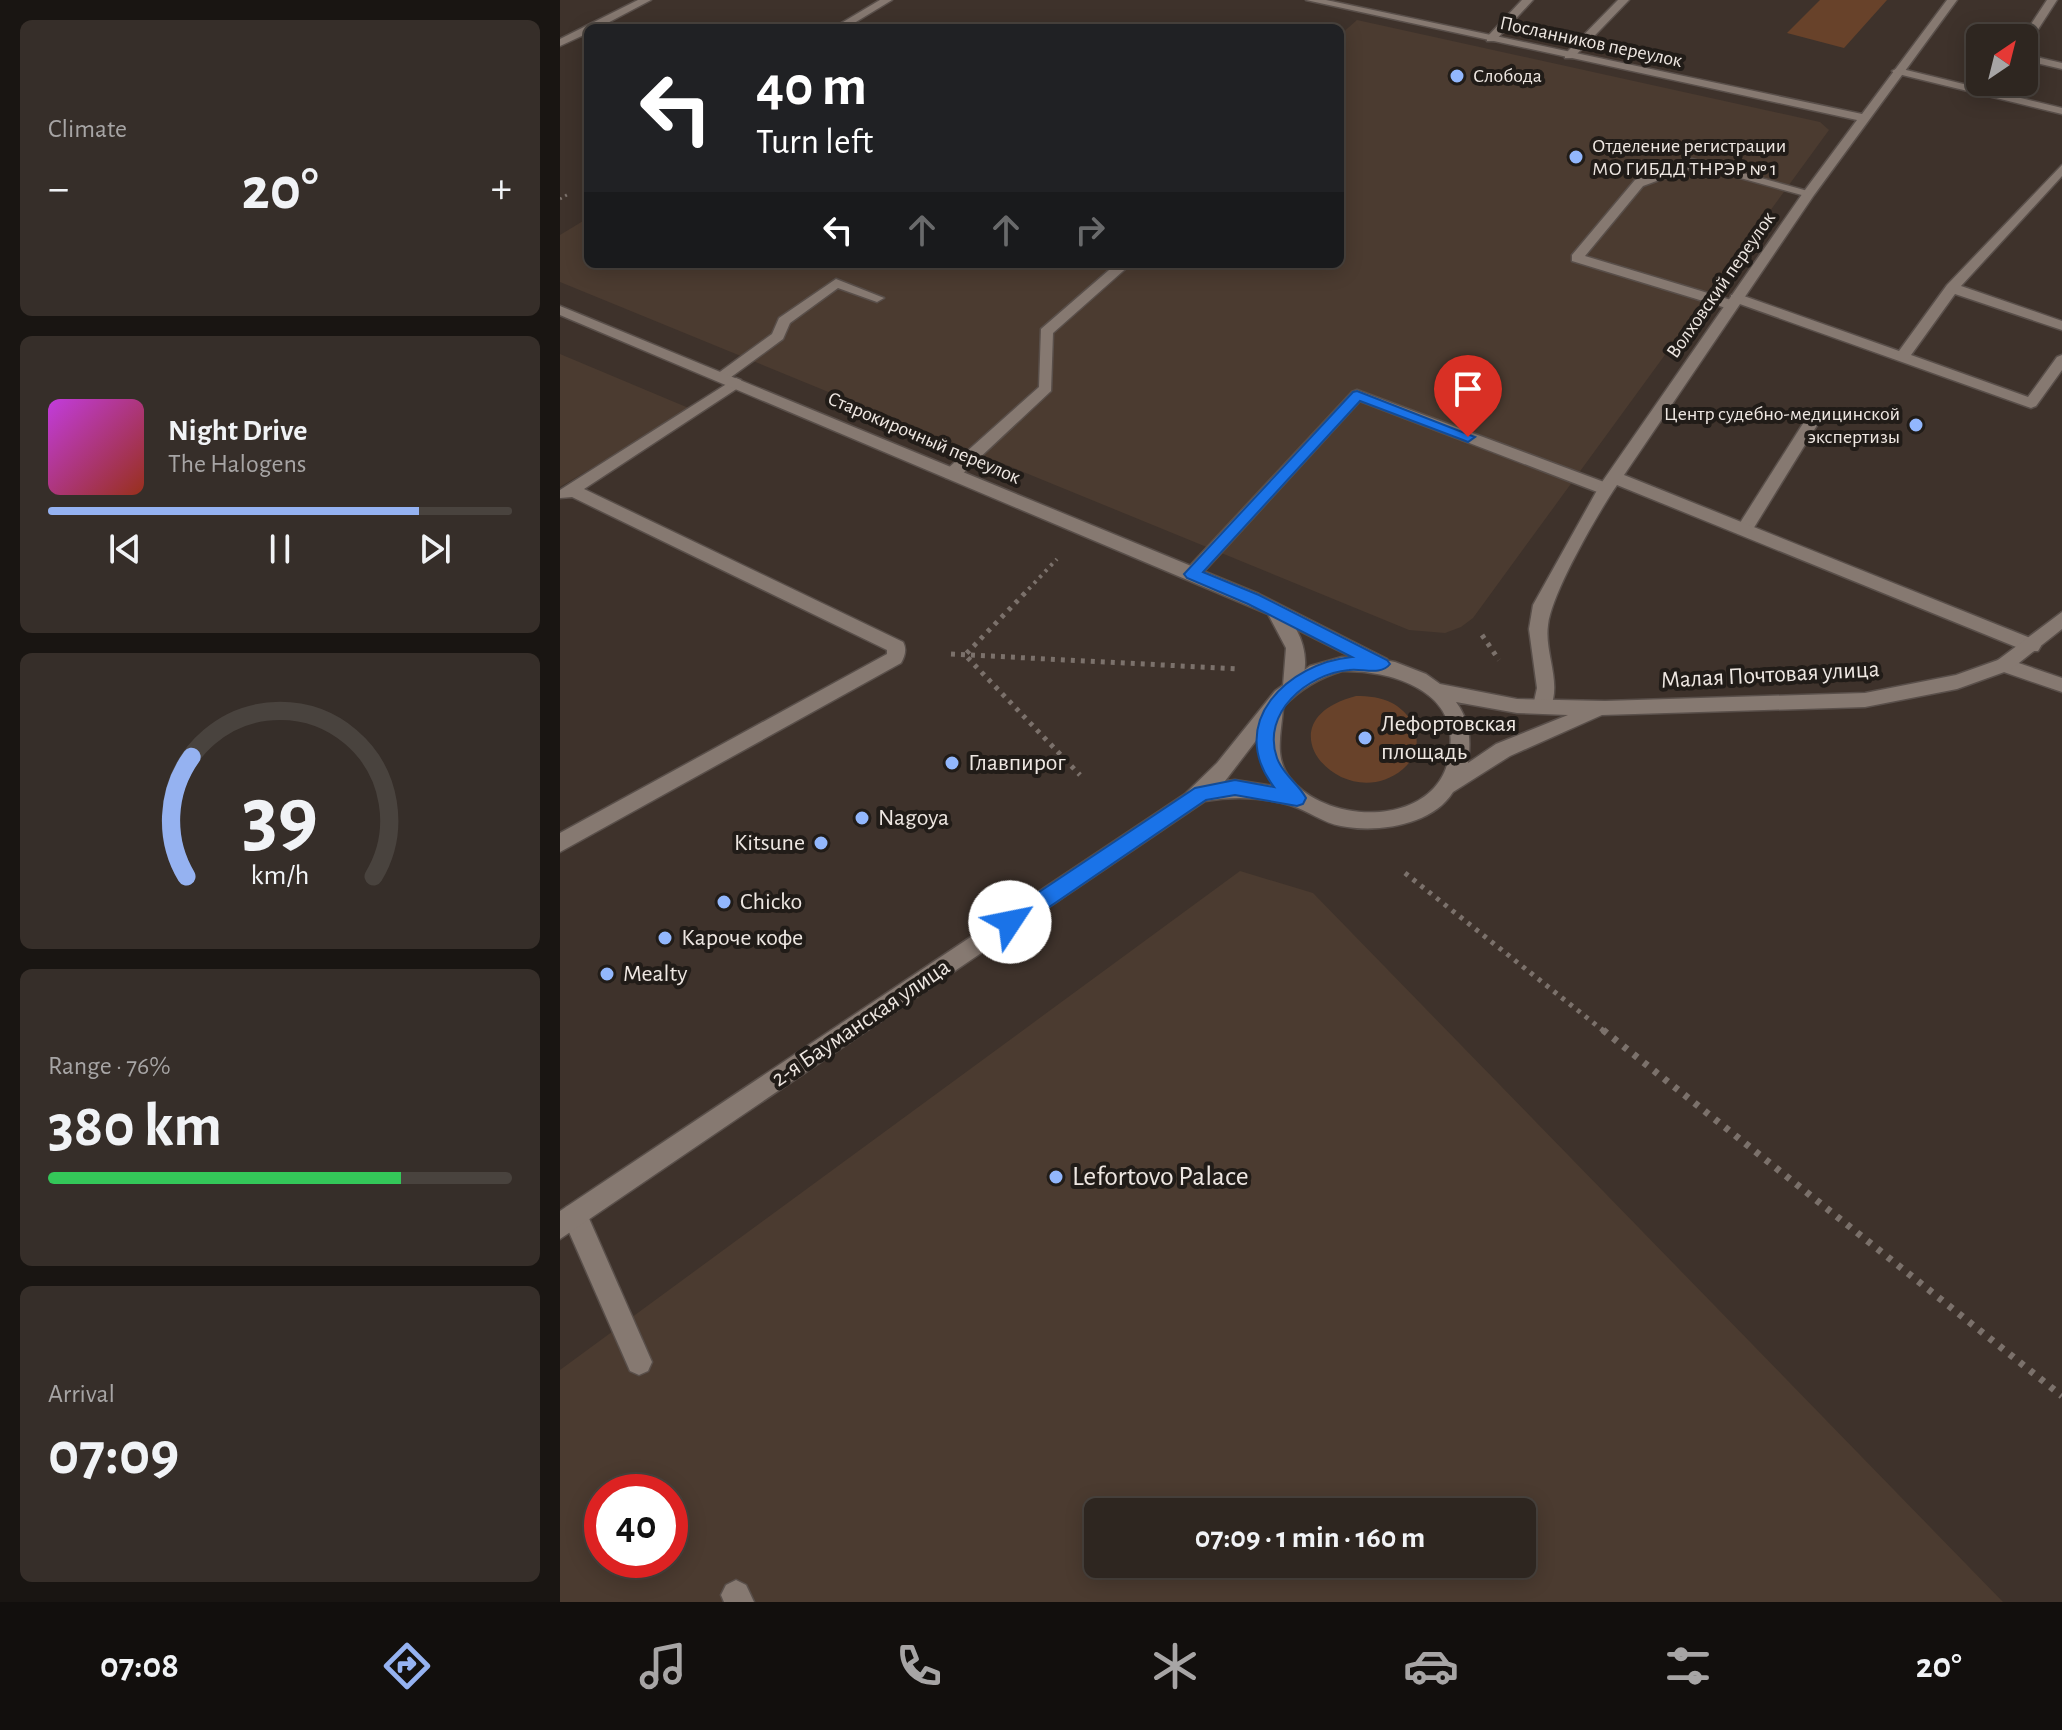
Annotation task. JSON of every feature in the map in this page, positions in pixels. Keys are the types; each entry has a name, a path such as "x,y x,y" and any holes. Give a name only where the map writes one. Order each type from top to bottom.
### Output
{"street":[{"path":"597,24 646,0"},
{"path":"845,24 887,0"},
{"name":"Посланников переулок","path":"1311,0 1864,118"},
{"path":"1491,39 1528,0"},
{"path":"1569,56 1624,0"},
{"name":"Волховский переулок","path":"1542,706 1546,688 1538,629 1542,605 1610,483 1809,193 1952,0"},
{"path":"2036,24 2052,0"},
{"path":"560,43 584,31"},
{"path":"2038,60 2062,66"},
{"path":"1898,71 2062,111"},
{"path":"1809,193 1696,162 1639,183 1577,258 1733,302 1903,356 2031,403 2062,360"},
{"path":"1903,356 1952,288 2062,169"},
{"path":"952,474 1046,388 1046,332 1119,268"},
{"path":"566,493 729,380 778,336 784,321 836,283 877,298"},
{"path":"1952,288 2062,326"},
{"name":"Старокирочный переулок","path":"560,310 1271,608 1381,664"},
{"path":"1192,574 1357,395 1744,530 2032,646"},
{"path":"1744,530 1816,414"},
{"path":"560,843 895,658 897,647 566,493"},
{"path":"1271,608 1292,635 1298,659 1292,686"},
{"name":"Малая Почтовая улица","path":"1438,691 1517,706 1605,708 1865,700 1957,682 2004,665 2032,646 2062,619"},
{"path":"1349,663 1381,664 1412,674 1438,691 1455,714 1462,741 1457,769 1441,793 1417,810 1387,820 1355,821 1323,814 1297,798 1277,779 1267,756 1266,731 1274,708 1292,686 1318,671 1349,663"},
{"path":"2004,665 2062,685"},
{"name":"2-я Бауманская улица","path":"567,1221 1202,793 1274,708"},
{"name":"Малая Почтовая улица","path":"1441,793 1471,769 1503,750 1605,708"},
{"name":"2-я Бауманская улица","path":"1202,793 1235,788 1297,798"},
{"path":"567,1221 639,1362"}],"path":[{"path":"560,199 570,193"},
{"path":"965,655 1058,558"},
{"path":"1482,635 1501,663"},
{"path":"951,654 1240,669"},
{"path":"965,655 1080,775"},
{"path":"1405,873 2062,1396"}],"shaded area":[{"path":"1820,0 1887,0 1844,48 1787,33"},
{"path":"1357,20 1820,122 1829,130 1473,618 1445,633 1409,630 560,282 560,235 584,220 584,268 1344,268 1344,31"},
{"path":"560,354 691,409 560,487"},
{"path":"1356,696 1374,697 1392,703 1408,716 1416,733 1417,743 1410,761 1403,769 1380,781 1357,782 1336,774 1320,761 1312,743 1313,725 1327,709"},
{"path":"1240,871 1313,893 2003,1602 560,1602 560,1370"}],"place":[{"name":"Слобода","path":"1457,76"},
{"name":"Отделение регистрации МО ГИБДД ТНРЭР № 1","path":"1576,157"},
{"name":"Центр судебно-медицинской экспертизы","path":"1916,425"},
{"name":"Лефортовская площадь","path":"1365,738"},
{"name":"Главпирог","path":"952,763"},
{"name":"Nagoya","path":"862,818"},
{"name":"Kitsune","path":"821,843"},
{"name":"Chicko","path":"724,902"},
{"name":"Кароче кофе","path":"665,938"},
{"name":"Mealty","path":"607,974"},
{"name":"Lefortovo Palace","path":"1056,1177"}],"route":[{"path":"1010,922 1202,793 1235,788 1297,798 1277,779 1267,756 1266,731 1274,708 1292,686 1318,671 1349,663 1381,664 1253,599 1192,574 1357,395 1468,437"}]}
